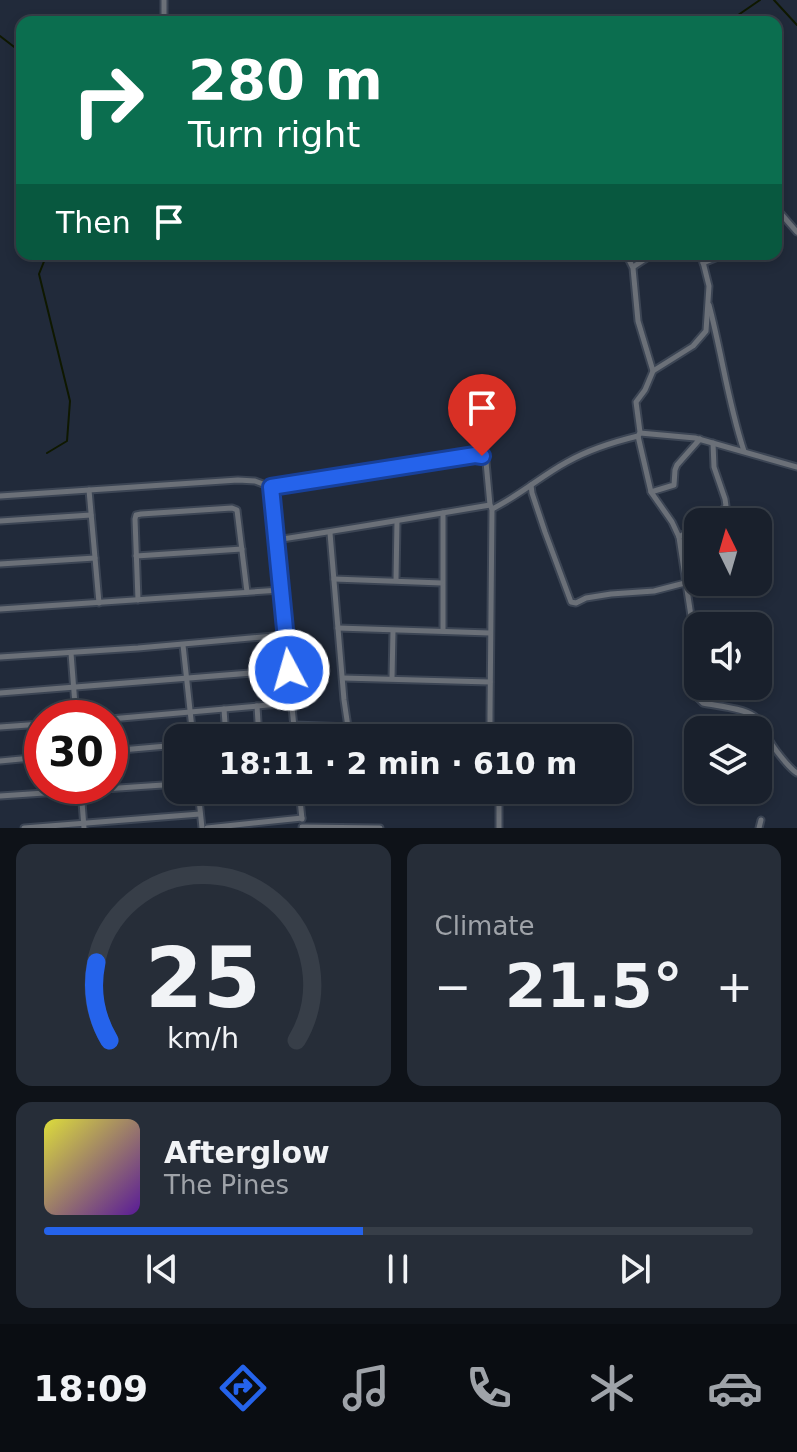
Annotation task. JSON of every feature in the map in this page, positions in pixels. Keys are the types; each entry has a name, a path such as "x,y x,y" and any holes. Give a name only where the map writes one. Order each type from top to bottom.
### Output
{"street":[{"path":"782,215 797,232"},
{"path":"629,260 633,268 638,321 653,371"},
{"path":"633,268 644,260"},
{"path":"684,575 679,537 651,492 636,402 653,371 684,353 706,331 709,286 702,260"},
{"path":"703,263 710,260"},
{"path":"708,301 731,410 744,452"},
{"path":"276,540 491,507 584,453 639,434 669,434 700,439 797,467"},
{"path":"651,492 674,485 677,465 700,439"},
{"path":"713,443 714,467 725,508"},
{"path":"0,496 238,480 255,481 271,487 482,456 486,462 491,507 490,724"},
{"path":"531,485 571,602 611,594 654,591 684,583"},
{"path":"271,487 294,724"},
{"path":"89,490 99,603"},
{"path":"138,600 135,519 136,515 141,514 237,510 247,592"},
{"path":"443,513 443,631"},
{"path":"0,521 91,515"},
{"path":"396,580 397,521"},
{"path":"330,533 348,724"},
{"path":"679,537 684,534"},
{"path":"136,556 242,549"},
{"path":"0,564 95,558"},
{"path":"334,579 442,583"},
{"path":"0,609 281,590"},
{"path":"687,596 696,649 694,672 698,698 703,703 746,712 755,717 765,729 772,746 797,773"},
{"path":"338,628 490,633"},
{"path":"392,678 393,631"},
{"path":"0,657 285,635"},
{"path":"183,645 191,724"},
{"path":"71,653 75,700"},
{"path":"0,693 289,670"},
{"path":"343,678 490,682"},
{"path":"128,717 292,703"},
{"path":"257,706 258,724"},
{"path":"224,709 225,724"},
{"path":"0,727 24,725"},
{"path":"128,749 164,746"},
{"path":"0,761 24,759"},
{"path":"128,786 164,785"},
{"path":"0,796 24,794"},
{"path":"82,804 84,826"},
{"path":"199,804 204,828 302,818"},
{"path":"300,804 302,828 380,828"},
{"path":"499,804 499,828"},
{"path":"24,828 84,826 200,814"},
{"path":"759,828 761,820"}],"waterway":[{"path":"737,16 760,0"},
{"path":"774,0 797,25"},
{"path":"0,36 16,48"},
{"path":"45,260 39,274 70,401 67,441 47,453"}],"route":[{"path":"289,670 271,487 482,456"}]}
